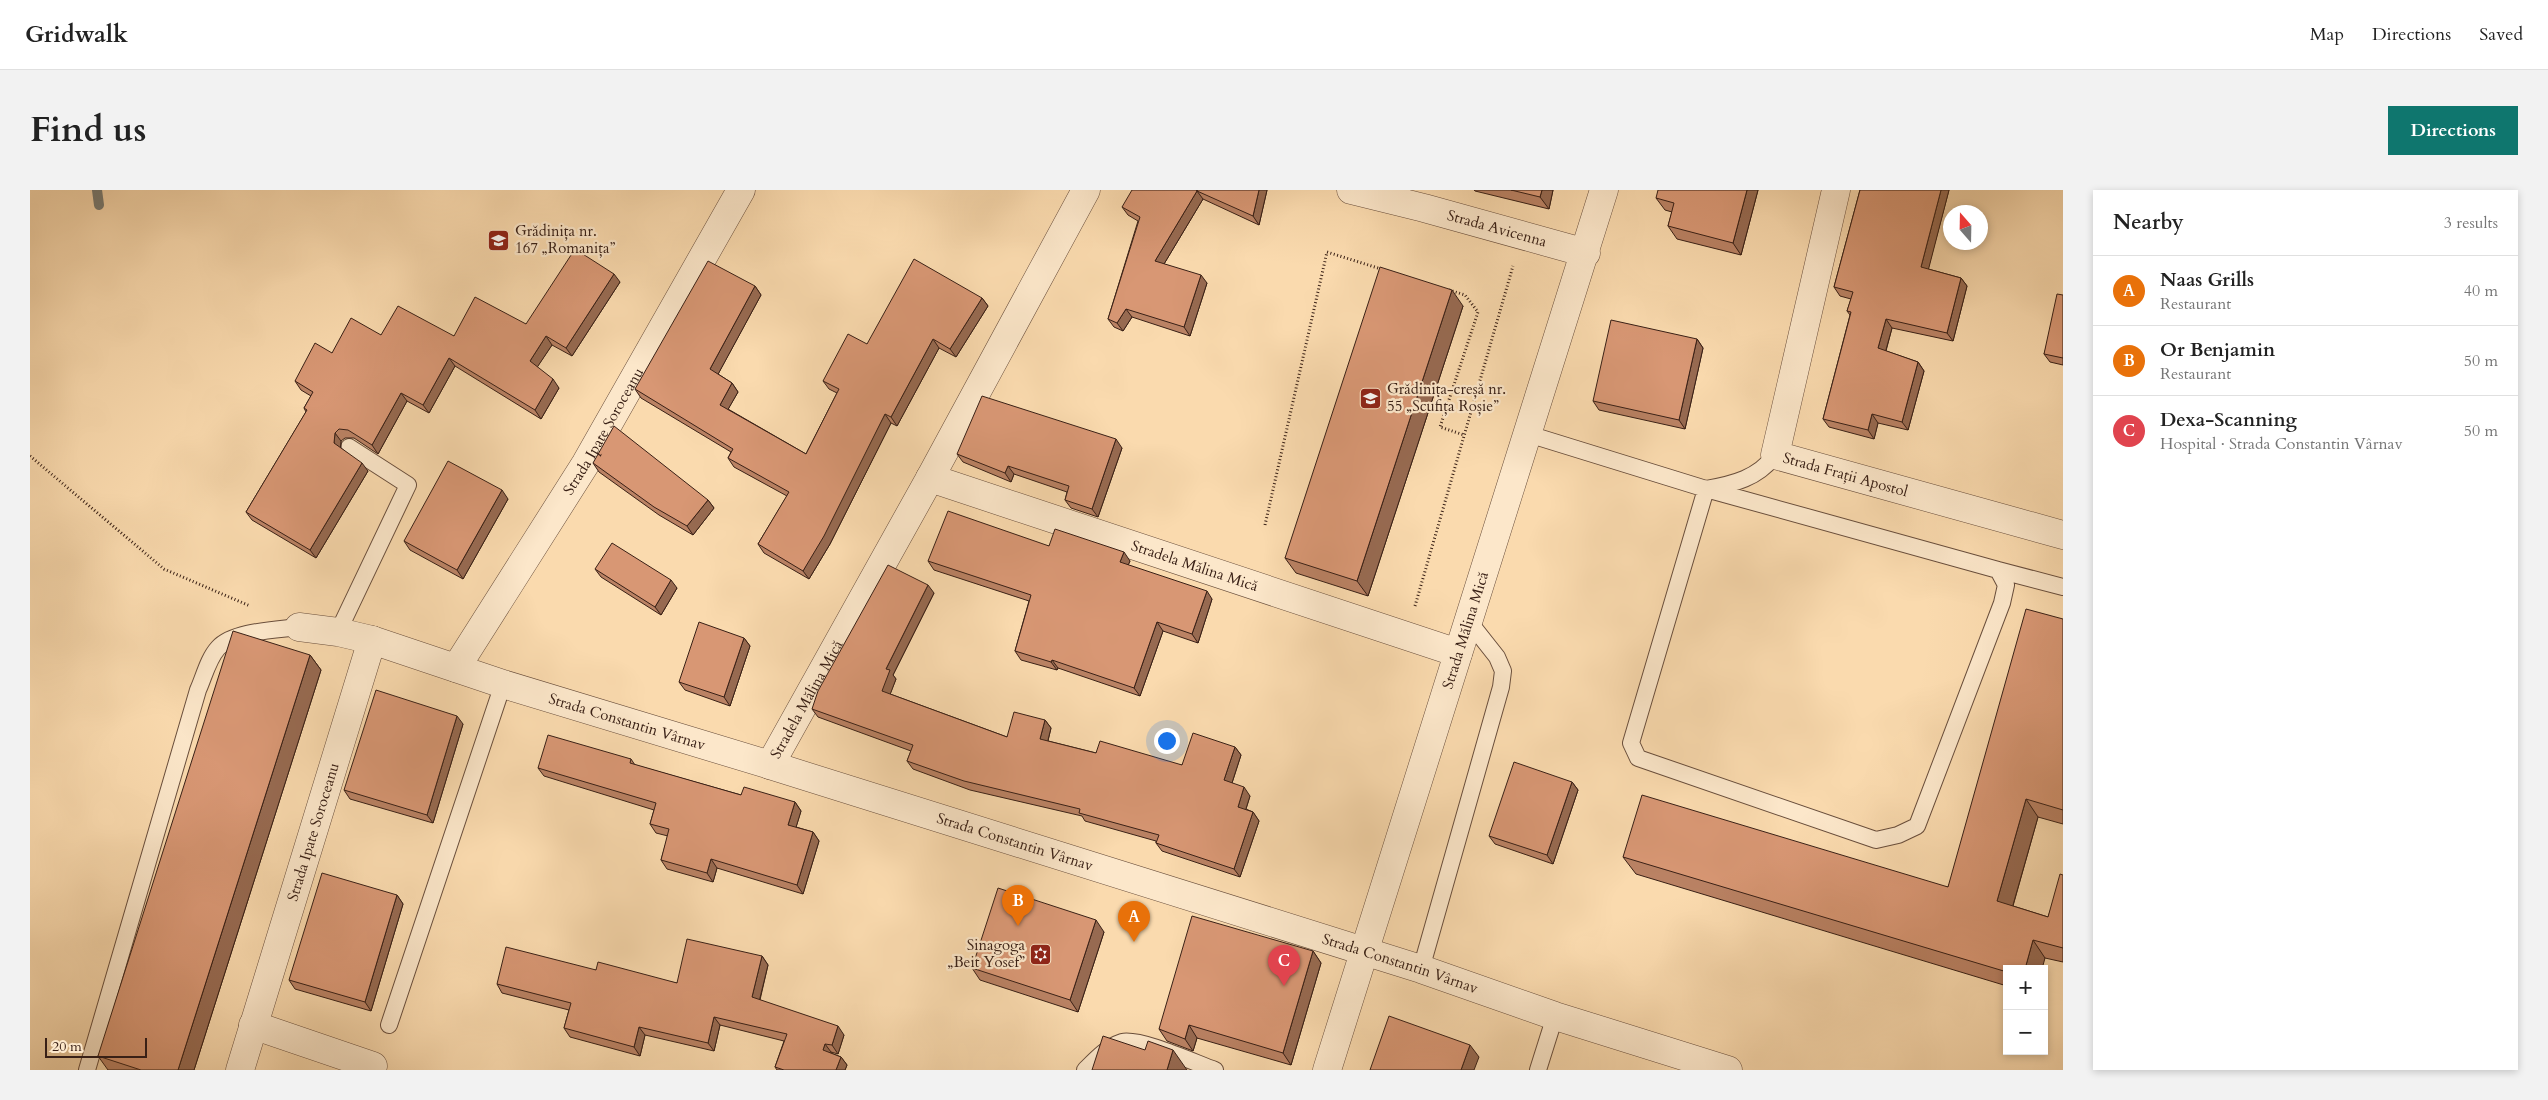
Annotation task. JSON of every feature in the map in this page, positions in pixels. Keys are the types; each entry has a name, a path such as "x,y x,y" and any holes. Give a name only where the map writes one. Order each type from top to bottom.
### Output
{"street":[{"name":"Strada Ipate Soroceanu","path":"456,668 586,463 741,190"},
{"name":"Stradela Mălina Mică","path":"770,765 930,478 1086,190"},
{"name":"Strada Avicenna","path":"1351,190 1586,253"},
{"name":"Strada Mălina Mică","path":"1327,1070 1467,620 1586,253 1604,190"},
{"name":"Strada Frații Apostol","path":"1836,190 1775,455 2063,535"},
{"name":"Stradela Mălina Mică","path":"930,478 1458,653"},
{"name":"Strada Constantin Vârnav","path":"299,627 338,632 372,640 503,684 770,765 1422,969 1555,1016 1728,1070"},
{"name":"Strada Ipate Soroceanu","path":"240,1070 372,640"},
{"path":"253,1025 373,1066"}],"lane":[{"path":"1528,434 1706,489 2063,587"},
{"path":"338,632 408,485 349,447"},
{"path":"1706,489 1728,485 1753,475 1766,467 1775,455"},
{"path":"1706,489 1632,743 1638,758 1876,840 1898,836 1917,826 2002,603 2006,585 1998,570"},
{"path":"1422,969 1501,687 1503,671 1497,657 1467,620"},
{"path":"87,1070 195,699 209,664 217,648 231,637 299,627"},
{"path":"389,1025 503,684"},
{"path":"1538,1070 1555,1016"},
{"path":"1085,1070 1106,1050 1123,1042 1139,1042 1215,1070"}],"path":[{"path":"1406,636 1522,235"},
{"path":"1264,525 1327,252 1382,269"},
{"path":"1447,289 1465,295 1478,312 1440,428 1464,435"},
{"path":"30,456 164,569 254,608"}],"building":[{"path":"1132,190 1197,191 1155,261 1201,275 1184,327 1126,309 1117,323 1108,319 1140,217 1122,207"},
{"path":"1198,190 1259,190 1253,216"},
{"path":"1511,190 1542,190 1540,197"},
{"path":"1658,190 1747,190 1733,243 1668,226 1674,203 1656,198"},
{"path":"1860,190 1941,190 1921,267 1961,278 1947,333 1886,319 1878,348 1918,362 1902,422 1872,414 1868,430 1823,419 1851,312 1847,311 1853,292 1834,287"},
{"path":"575,249 614,274 566,348 546,336 530,361 553,379 535,410 449,358 423,405 401,393 372,445 348,430 339,429 335,433 334,443 362,463 310,550 246,512 307,410 304,408 313,392 295,381 315,343 332,353 351,318 381,335 398,306 454,336 475,297 526,324"},
{"path":"914,259 982,298 950,349 933,339 891,417 885,414 824,536 803,571 758,544 789,492 728,458 733,449 635,389 708,261 755,286 710,369 732,383 720,405 806,454 839,389 823,381 848,334 867,344"},
{"path":"1380,267 1452,290 1357,581 1285,558"},
{"path":"2057,294 2063,295 2063,358 2044,354"},
{"path":"1611,320 1697,339 1679,420 1593,401"},
{"path":"982,396 1116,439 1092,509 1065,500 1069,486 1008,466 1005,473 957,454"},
{"path":"614,426 708,500 687,526 654,507 593,463"},
{"path":"448,461 502,490 457,570 404,541"},
{"path":"948,511 1049,546 1055,529 1124,552 1120,562 1207,591 1192,634 1157,622 1134,688 1052,660 1051,662 1015,651 1031,595 928,561"},
{"path":"612,543 671,580 655,607 595,569"},
{"path":"888,565 928,585 886,669 890,670 882,691 1007,737 1014,712 1045,720 1040,739 1096,753 1100,741 1182,765 1193,733 1235,747 1224,780 1244,787 1238,807 1253,812 1234,869 1156,843 1159,835 1079,813 1080,809 964,781 907,761 913,745 812,709 818,691"},
{"path":"2026,609 2063,619 2063,810 2026,799 1997,901 2048,917 2060,874 2063,875 2063,948 2033,940 2026,965 2003,965 2003,971 1623,857 1642,795 1948,887"},
{"path":"699,622 744,638 724,697 679,682"},
{"path":"233,631 310,655 178,1070 141,1070 98,1056"},
{"path":"376,690 457,716 427,815 344,790"},
{"path":"548,735 631,759 630,763 741,795 744,787 795,802 788,825 813,832 797,885 711,859 707,873 661,860 669,829 650,824 656,803 538,768"},
{"path":"1514,762 1572,782 1547,855 1489,836"},
{"path":"322,873 397,895 365,1002 289,980"},
{"path":"998,888 1096,920 1070,1000 972,968"},
{"path":"1192,916 1313,951 1283,1053 1189,1025 1185,1039 1159,1029"},
{"path":"687,939 762,956 752,997 838,1026 832,1045 825,1044 823,1050 841,1057 836,1070 784,1070 775,1067 787,1034 714,1017 708,1043 639,1027 634,1047 564,1028 571,1003 497,984 506,947 596,970 598,962 677,983"},
{"path":"1389,1016 1470,1045 1461,1070 1370,1070"},
{"path":"1103,1036 1145,1050 1148,1041 1173,1050 1167,1070 1092,1070"}],"waterway":[{"path":"97,190 99,205"}],"place":[{"name":"Grădinița nr. 167 „Romanița”","path":"499,240"},
{"name":"Grădinița-creșă nr. 55 „Scufița Roșie”","path":"1371,398"},
{"name":"Or Benjamin","path":"1018,926"},
{"name":"Naas Grills","path":"1134,942"},
{"name":"Sinagoga „Beit Yosef”","path":"1041,954"},
{"name":"Dexa-Scanning","path":"1284,986"}]}
